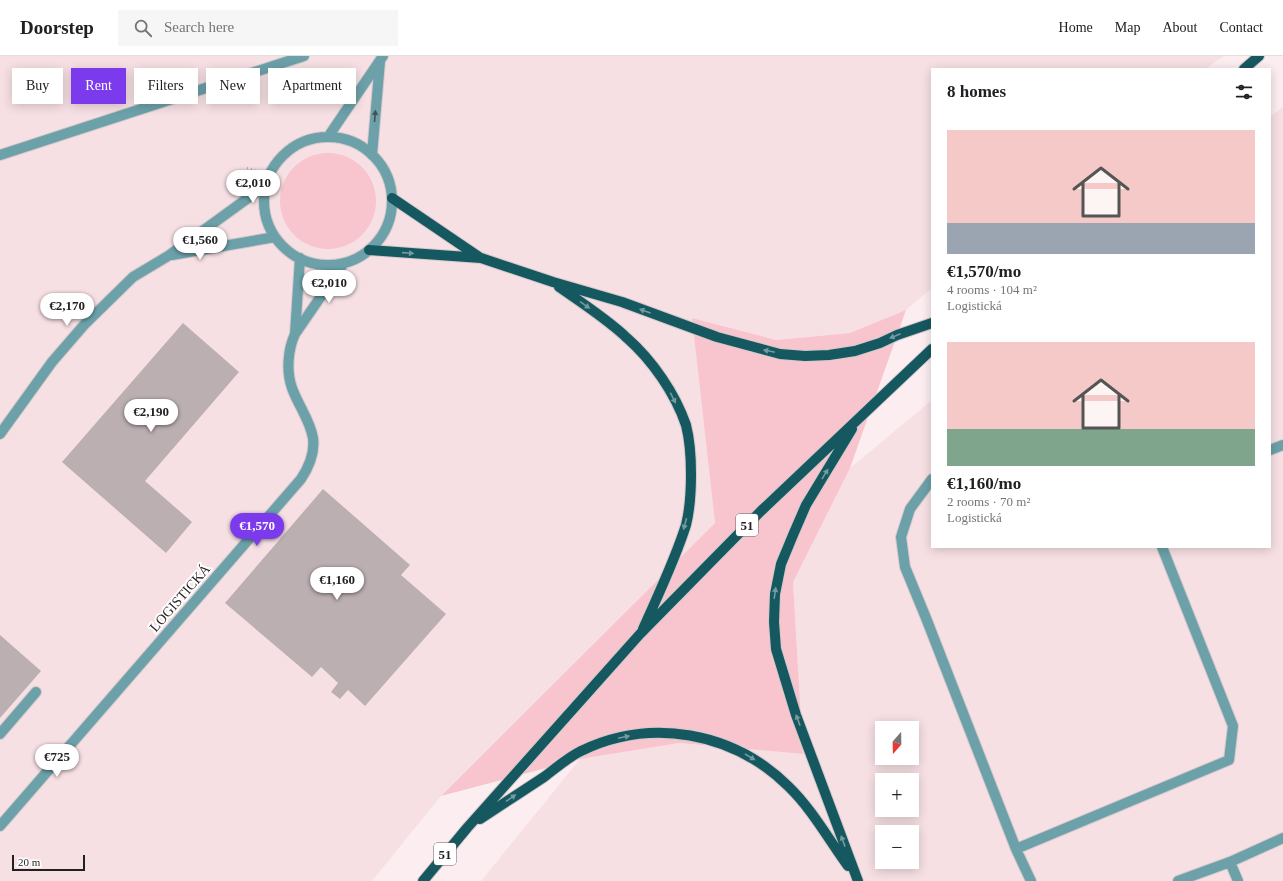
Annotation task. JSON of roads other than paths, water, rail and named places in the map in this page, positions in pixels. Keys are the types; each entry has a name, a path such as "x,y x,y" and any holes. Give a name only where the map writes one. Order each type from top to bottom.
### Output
{"main road":[{"path":"1245,68 1259,56"},
{"path":"392,198 481,258"},
{"path":"369,250 481,258 553,282 622,302 717,338 780,354 805,356 829,355 855,351 931,323"},
{"path":"553,282 609,322 628,338 647,358 661,375 686,426 691,455 691,489 686,524 674,557 640,634"},
{"name":"51","path":"423,881 467,828 640,634 761,511 931,350"},
{"path":"857,880 796,715 776,649 774,622 775,594 781,564 806,506 858,419"},
{"path":"467,828 544,776 562,762 601,743 644,733 697,736 723,744 747,755 769,769 789,787 810,811 857,880"}],"street":[{"path":"0,155 304,56"},
{"path":"328,137 381,58"},
{"path":"372,155 381,58"},
{"path":"328,137 347,140 372,155 382,167 389,182 392,198 391,213 379,240 369,250 353,260 333,265 311,262 300,258 286,249 275,237 268,225 265,212 264,199 266,185 277,162 300,144 314,139 328,137"},
{"path":"0,434 52,362 84,325 133,277 168,256 266,185"},
{"path":"168,256 275,237"},
{"name":"LOGISTICKÁ","path":"0,826 301,479 308,467 312,453 313,440 310,426 292,386 289,374 289,360 293,337 300,258"},
{"path":"293,337 344,263"},
{"path":"1271,450 1283,445"},
{"path":"931,480 910,510 901,537 905,567 1016,849 1031,881"},
{"path":"1016,849 1229,760 1233,726 1162,548"},
{"path":"0,734 36,692"},
{"path":"1178,881 1230,862 1283,838"},
{"path":"1230,862 1238,881"}]}
